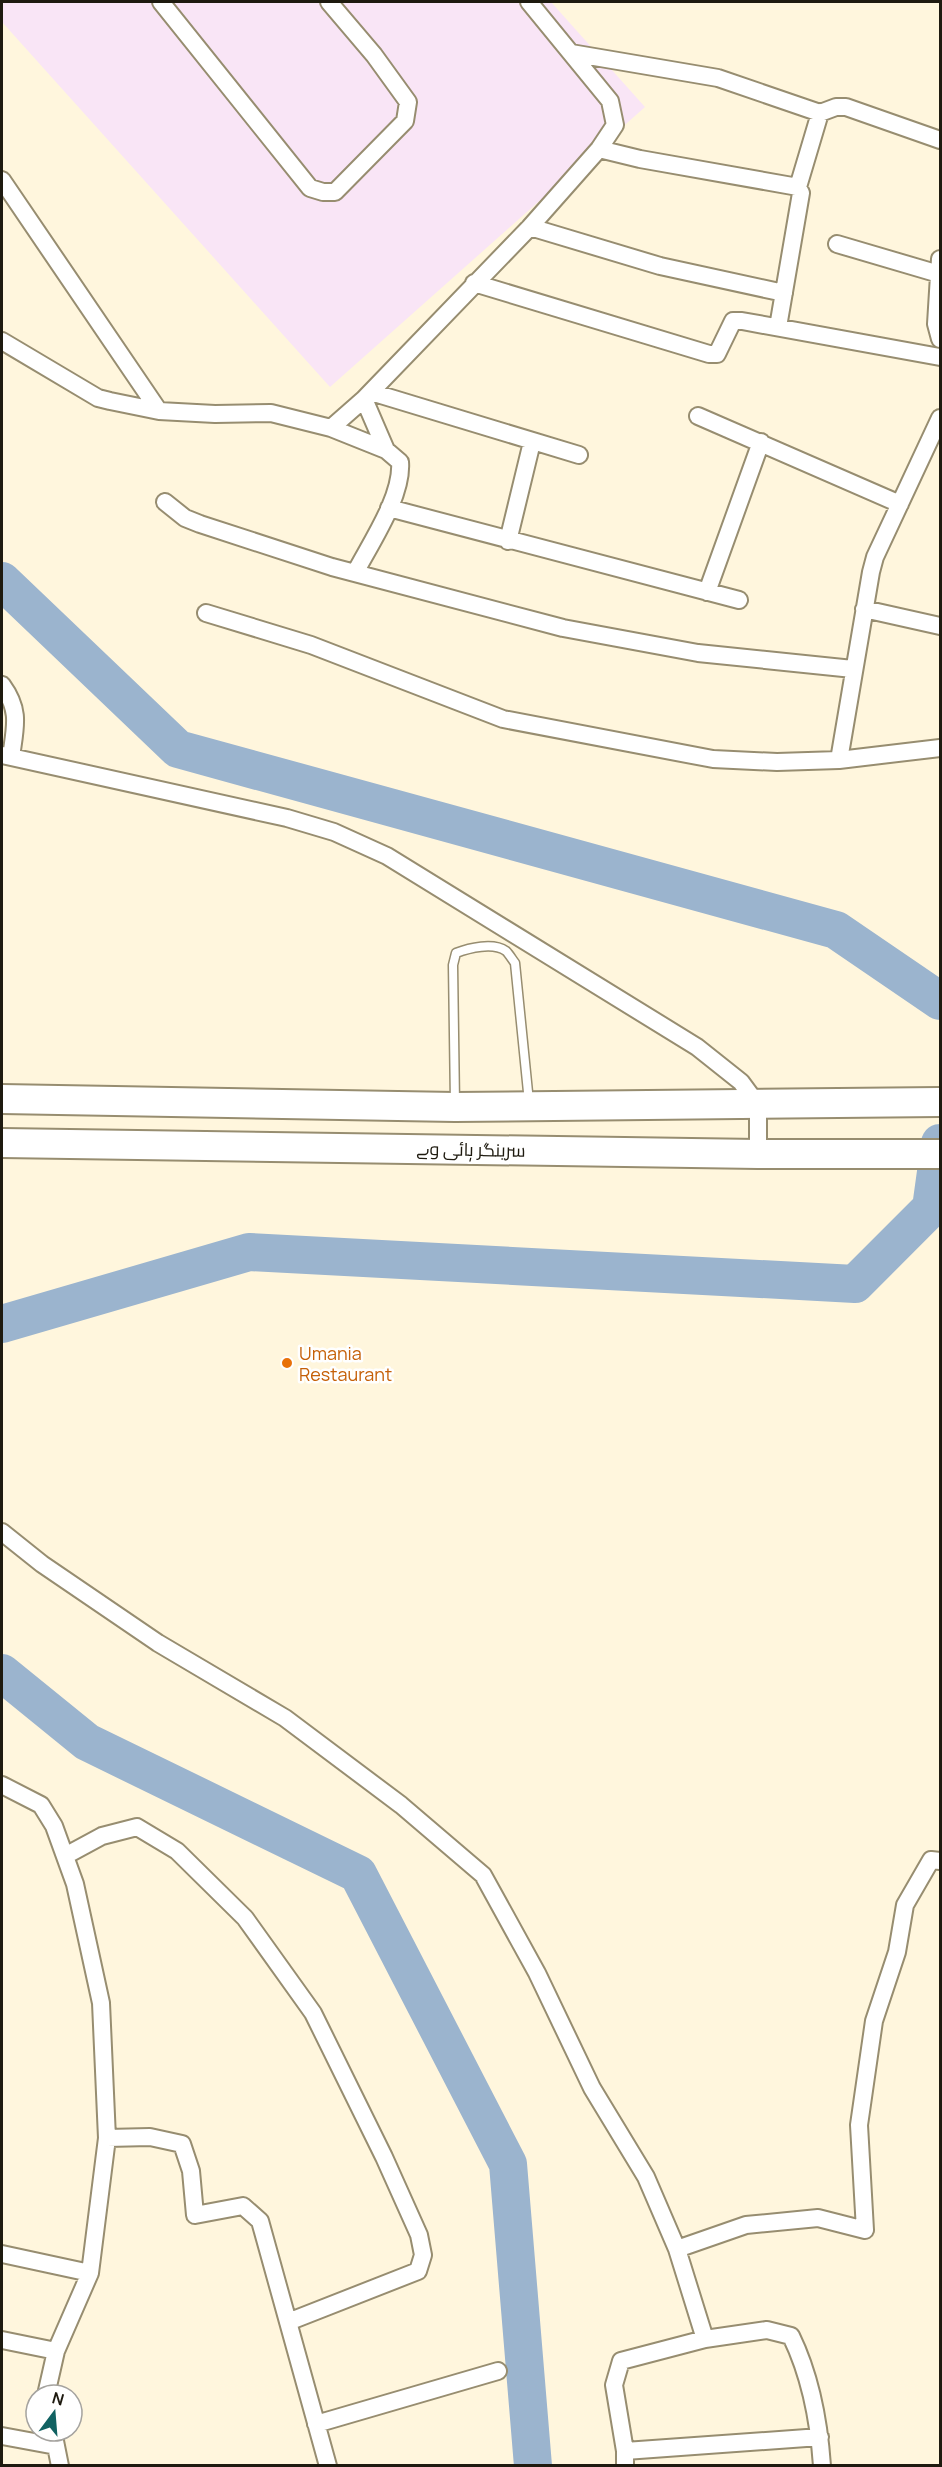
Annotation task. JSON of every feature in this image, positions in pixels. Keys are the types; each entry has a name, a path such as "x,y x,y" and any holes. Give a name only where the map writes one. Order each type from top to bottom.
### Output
{"highway":[{"path":"2,1099 455,1107 940,1102"},
{"name":"سرینگر ہائی وے","path":"2,1143 758,1155 940,1154"}],"street":[{"path":"161,2 310,188 323,192 335,192 405,121 408,102 374,56 329,2"},
{"path":"331,428 367,396 530,227 599,149 615,125 610,101 529,2"},
{"path":"571,53 718,78 820,113 837,107 846,107 940,140"},
{"path":"778,327 801,193 798,187 820,113"},
{"path":"599,149 798,187"},
{"path":"2,180 159,411"},
{"path":"530,227 660,266 784,293"},
{"path":"837,244 940,266 936,324 940,339"},
{"path":"474,283 709,354 717,354 733,321 940,357"},
{"path":"2,341 98,398 159,411 215,414 271,413 331,428 386,450 400,462 400,471 388,508 356,573"},
{"path":"367,396 579,455"},
{"path":"367,396 386,450"},
{"path":"698,416 900,504"},
{"path":"839,760 853,669 875,557 940,418"},
{"path":"508,541 532,442"},
{"path":"706,592 761,442"},
{"path":"165,502 185,518 200,524 356,573 574,630 698,653 853,669"},
{"path":"388,508 739,600"},
{"path":"864,609 940,626"},
{"path":"206,613 311,645 503,719 713,759 777,762 839,760 940,748"},
{"path":"2,685 11,698 16,717 6,756 287,818 334,832 387,856 697,1047 741,1082 758,1105 758,1155"},
{"path":"2,1532 42,1564 158,1643 285,1718 401,1805 483,1875 537,1973 592,2088 646,2177 677,2249 705,2339"},
{"path":"2,1785 41,1805 54,1826 75,1884 101,2003 107,2138 90,2273 56,2351 49,2383"},
{"path":"65,1856 102,1836 137,1827 177,1851 245,1918 313,2013 384,2157 419,2235 423,2255 418,2271 288,2322"},
{"path":"677,2249 746,2225 818,2218 865,2230 860,2125 874,2020 897,1953 905,1905 931,1860 940,1861"},
{"path":"107,2138 150,2137 182,2144 191,2171 195,2215 243,2206 260,2221 328,2466"},
{"path":"2,2254 90,2273"},
{"path":"820,2437 625,2458 614,2385 621,2361 705,2339 767,2330 791,2336 802,2359 820,2437 822,2466"},
{"path":"2,2340 56,2351"},
{"path":"316,2424 498,2371"},
{"path":"2,2436 24,2437"},
{"path":"55,2443 60,2466"}],"lane":[{"path":"455,1107 453,965 456,953 470,948 496,947 505,951 515,963 530,1106"}],"shaded area":[{"path":"2,2 551,2 645,107 330,387 2,22"}],"waterway":[{"path":"2,581 178,749 836,930 940,1001"},
{"path":"2,1324 249,1252 855,1284 931,1208 940,1143"},
{"path":"2,1673 87,1742 358,1874 508,2164 533,2466"}],"place":[{"name":"Umania Restaurant","path":"287,1363"}]}
